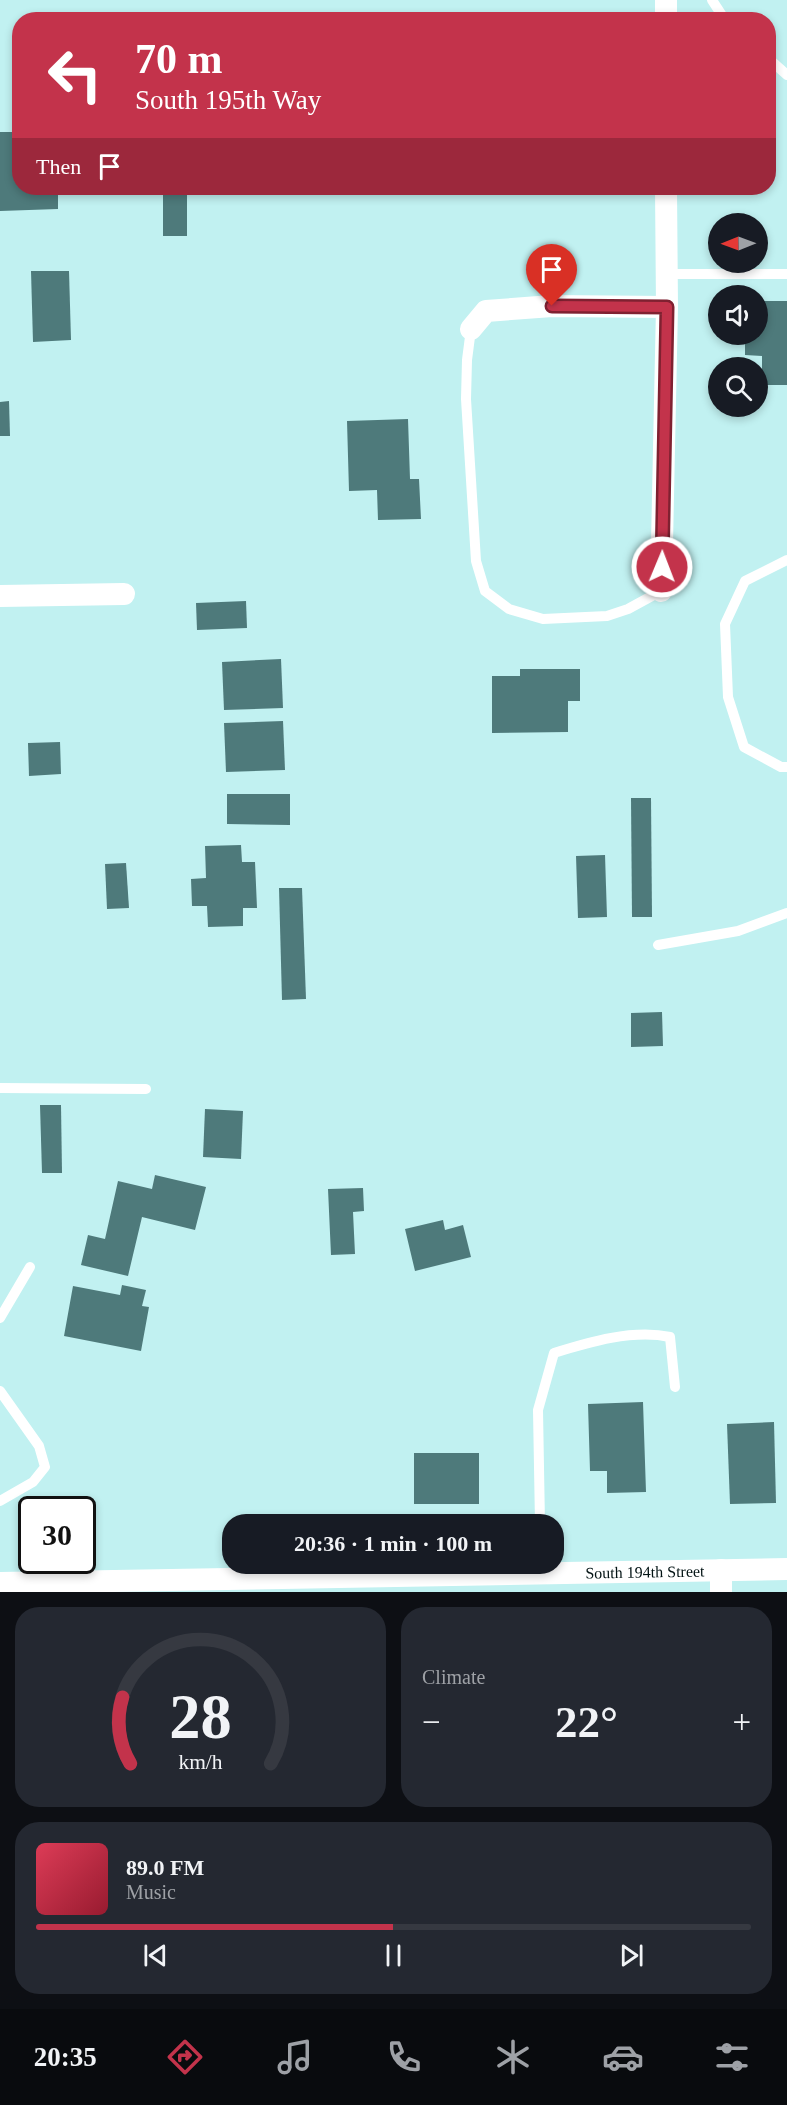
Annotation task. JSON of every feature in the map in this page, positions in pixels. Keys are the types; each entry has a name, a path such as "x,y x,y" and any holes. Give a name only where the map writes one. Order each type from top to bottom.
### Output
{"street":[{"path":"662,591 667,307 666,195"},
{"path":"471,329 486,311 552,306 667,307"},
{"path":"0,596 124,594"},
{"name":"South 194th Street","path":"564,1570 721,1581 787,1569"},
{"name":"South 194th Street","path":"0,1583 326,1574"}],"lane":[{"path":"666,274 787,274"},
{"path":"471,329 467,360 467,410 476,561 485,591 509,609 543,619 608,616 628,609 662,591"},
{"path":"787,560 745,581 725,624 728,697 744,747 781,767 787,767"},
{"path":"658,945 704,939 738,931 787,913"},
{"path":"0,1088 146,1089"},
{"path":"0,1318 30,1267"},
{"path":"540,1514 538,1410 554,1353 597,1340 658,1334 670,1337 675,1387"},
{"path":"0,1391 39,1446 45,1467 33,1482 0,1501"}],"building":[{"path":"0,132 12,132 12,195 58,195 58,209 0,211"},
{"path":"163,195 187,195 187,236 163,236"},
{"path":"31,271 69,271 71,340 33,342"},
{"path":"768,301 787,301 787,385 768,385 768,357 745,355 745,345 768,345"},
{"path":"9,401 10,436 0,436 0,402"},
{"path":"408,419 410,479 419,479 421,519 378,520 377,490 349,491 347,421"},
{"path":"246,601 247,628 197,630 196,603"},
{"path":"281,659 283,708 224,710 222,662"},
{"path":"520,669 580,669 580,701 568,701 568,732 492,733 492,676 520,676"},
{"path":"283,721 285,770 226,772 224,723"},
{"path":"60,742 61,774 29,776 28,743"},
{"path":"227,794 290,794 290,825 227,824"},
{"path":"631,798 651,798 652,917 632,917"},
{"path":"241,845 242,862 255,862 257,908 243,908 243,926 208,927 207,906 192,906 191,879 206,878 205,846"},
{"path":"605,855 607,917 578,918 576,856"},
{"path":"126,863 129,908 107,909 105,864"},
{"path":"279,888 302,888 306,999 282,1000"},
{"path":"662,1012 663,1046 631,1047 631,1013"},
{"path":"40,1105 61,1105 62,1173 42,1173"},
{"path":"205,1109 243,1111 241,1159 203,1157"},
{"path":"155,1175 206,1187 195,1230 142,1217 128,1276 81,1265 88,1235 105,1239 118,1181 152,1189"},
{"path":"363,1188 364,1211 353,1212 355,1254 331,1255 328,1189"},
{"path":"443,1220 445,1230 463,1225 471,1257 415,1271 405,1229"},
{"path":"122,1285 146,1290 142,1306 149,1307 141,1351 64,1336 73,1286 120,1295"},
{"path":"643,1402 646,1492 607,1493 607,1471 590,1471 588,1404"},
{"path":"774,1422 776,1503 730,1504 727,1424"},
{"path":"414,1453 479,1453 479,1504 414,1504"}],"route":[{"path":"552,306 667,307 662,567"}]}
